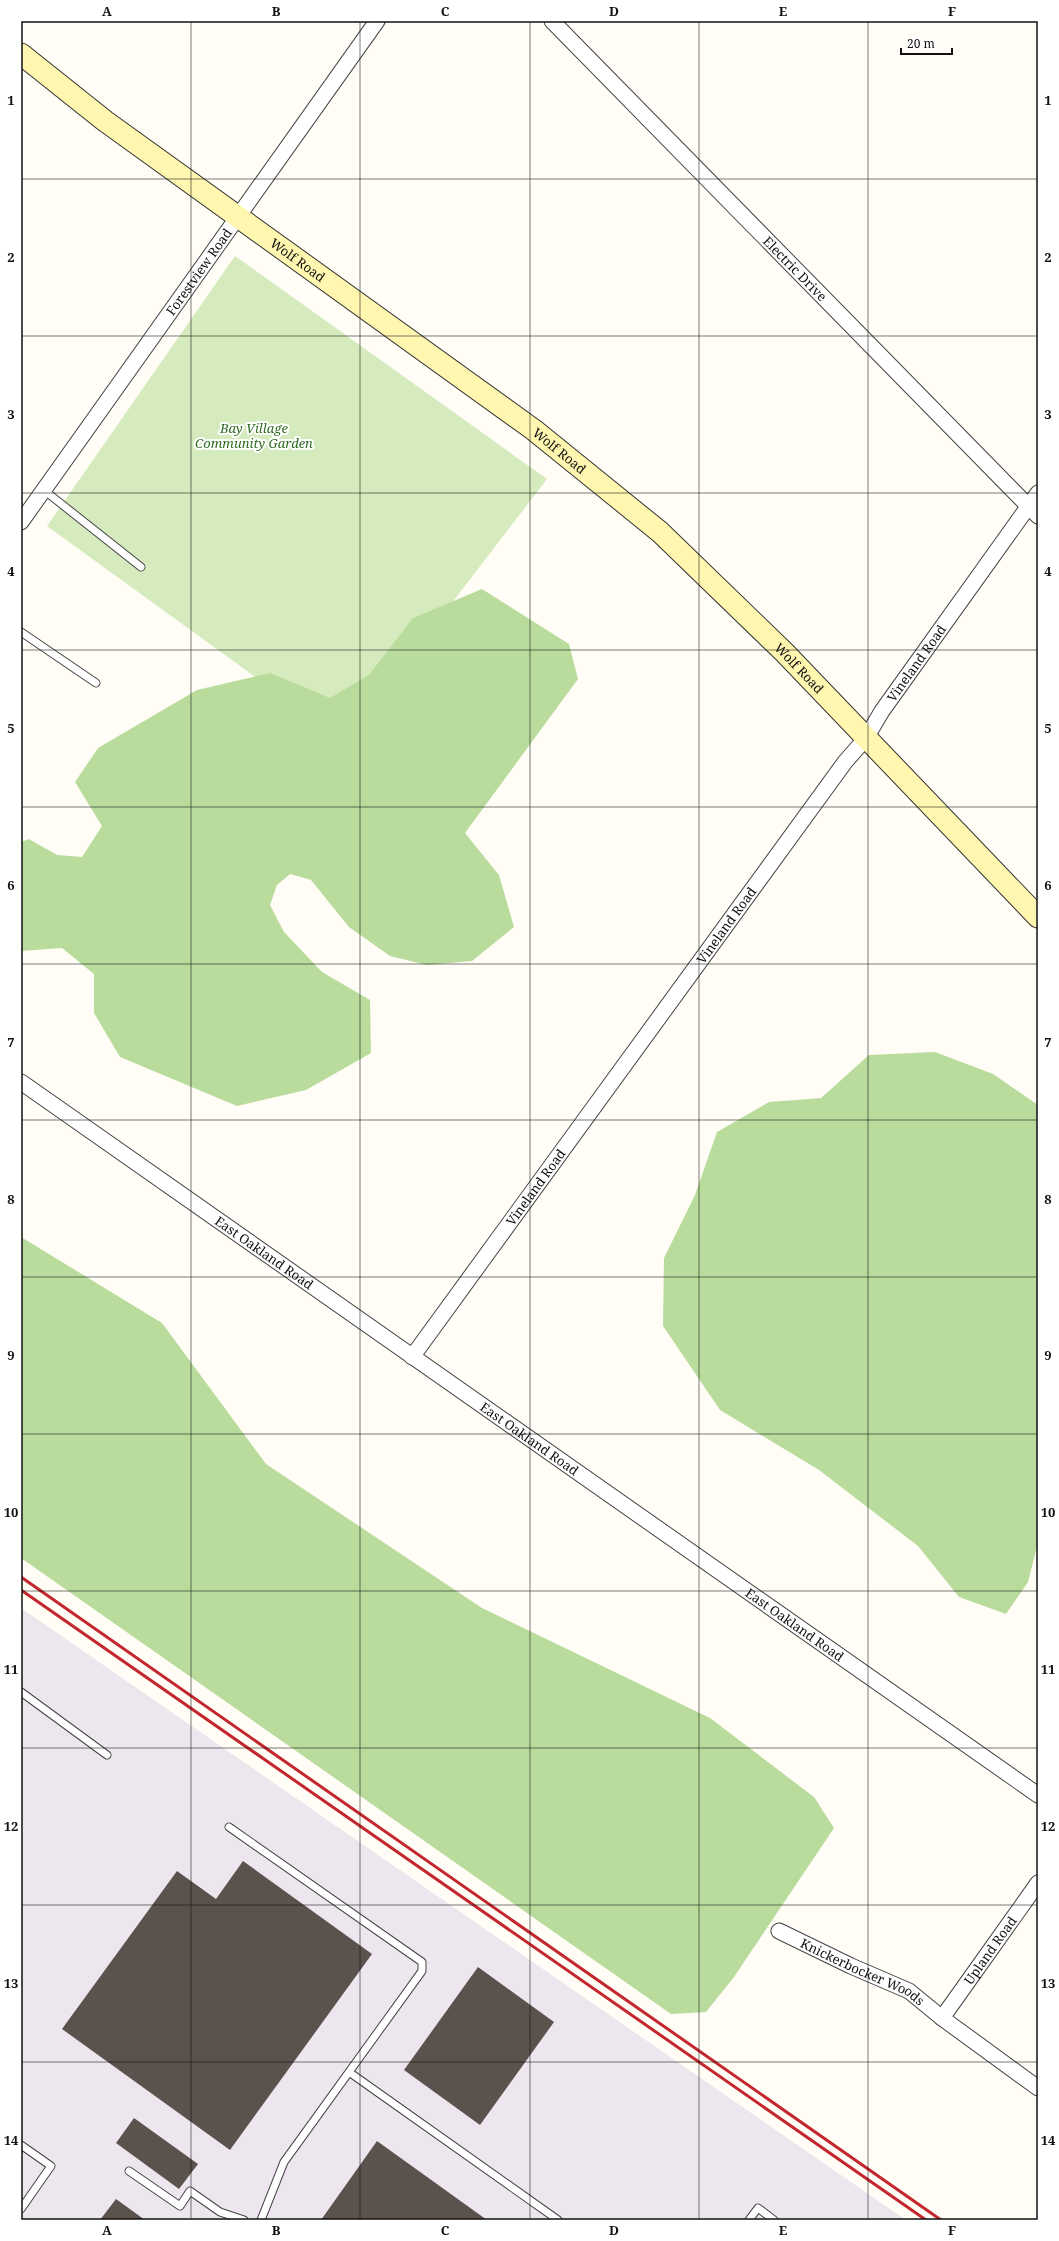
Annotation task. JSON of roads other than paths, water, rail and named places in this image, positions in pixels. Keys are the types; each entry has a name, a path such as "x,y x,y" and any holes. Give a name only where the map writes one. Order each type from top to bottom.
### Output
{"street":[{"name":"Forestview Road","path":"23,515 44,491 377,21"},
{"name":"Electric Drive","path":"552,21 1033,511"},
{"name":"Wolf Road","path":"21,54 105,121 534,430 599,480 660,532 719,587 1038,918"},
{"name":"Vineland Road","path":"412,1357 845,762 866,738 882,711 1033,511 1038,493"},
{"name":"East Oakland Road","path":"21,1082 1038,1795"},
{"name":"Upland Road","path":"942,2018 1038,1883"},
{"name":"Knickerbocker Woods","path":"779,1930 851,1966 910,1991 942,2018 1038,2088"}],"lane":[{"path":"44,491 141,567"},
{"path":"21,632 96,683"},
{"path":"21,1692 107,1755"},
{"path":"229,1827 422,1962 422,1971 284,2162 261,2220"},
{"path":"349,2072 558,2220"},
{"path":"21,2145 51,2166 21,2209"},
{"path":"129,2171 180,2206 190,2191 220,2212 244,2220"},
{"path":"749,2220 758,2208 774,2220"}],"railway":[{"path":"21,1577 941,2220"},
{"path":"21,1590 926,2220"}],"park label":[{"name":"Bay Village Community Garden","path":"254,436"}]}
